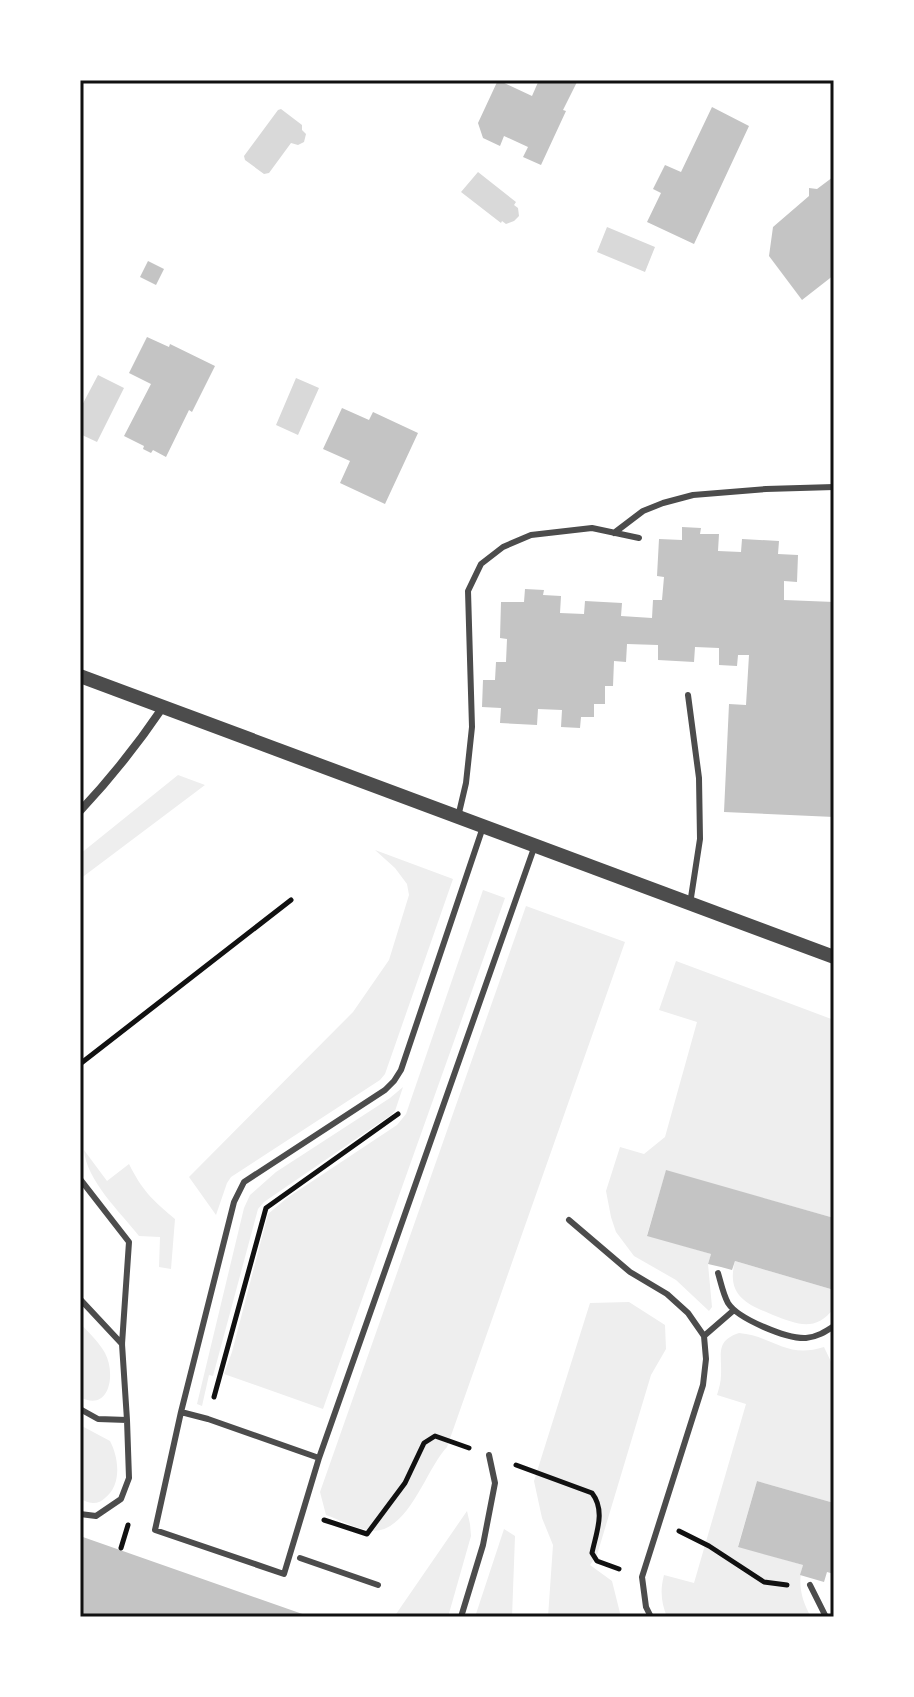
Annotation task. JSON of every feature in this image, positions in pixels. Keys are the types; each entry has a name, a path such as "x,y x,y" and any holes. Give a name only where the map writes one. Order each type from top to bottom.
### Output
{"street":[{"path":"80,676 834,957"},
{"path":"80,811 105,785 163,707"}],"lane":[{"path":"614,533 643,511 693,495 834,487"},
{"path":"458,817 466,783 472,727 468,591 481,564 503,547 531,535 592,528 639,538"},
{"path":"688,695 699,778 700,839 690,904"},
{"path":"483,826 401,1070 394,1081 385,1090 244,1182 234,1202 155,1530 284,1574 319,1458 535,845"},
{"path":"80,1179 129,1242 122,1344 129,1478 124,1500 96,1516 80,1514"},
{"path":"569,1220 630,1272 667,1294 688,1313 704,1336 706,1359 703,1385 642,1577 646,1607 651,1617"},
{"path":"718,1273 728,1302 747,1319 802,1338 822,1334 834,1326"},
{"path":"80,1299 122,1344"},
{"path":"704,1336 734,1310"},
{"path":"80,1409 98,1419 127,1420"},
{"path":"181,1412 319,1458"},
{"path":"461,1617 483,1545 495,1483 489,1455"},
{"path":"300,1558 378,1585"},
{"path":"810,1585 826,1617"}],"path":[{"path":"80,1064 291,900"},
{"path":"312,1516 367,1534 405,1483 424,1443 435,1436 457,1443"},
{"path":"534,1472 592,1493 601,1511 592,1553 597,1561 628,1573"},
{"path":"709,1546 764,1582 799,1584"}],"shaded area":[{"path":"281,109 302,125 306,134 304,142 298,145 291,143 269,173 264,174 244,156"},
{"path":"478,172 516,202 514,205 518,208 519,216 514,221 501,223 461,192"},
{"path":"607,227 655,247 645,272 597,252"},
{"path":"98,375 124,388 97,442 80,434 80,409"},
{"path":"296,378 319,388 298,435 276,425"},
{"path":"178,775 205,785 80,879 80,854"},
{"path":"375,850 453,879 385,1074 231,1177 216,1215 189,1177 353,1012 389,960 409,895 407,884 395,868"},
{"path":"483,890 505,898 323,1409 224,1374 268,1214 397,1125 406,1114"},
{"path":"526,906 625,942 447,1447 414,1500 394,1524 382,1530 363,1529 326,1515 320,1492"},
{"path":"676,961 834,1020 834,1218 666,1171 647,1235 711,1254 708,1264 712,1307 709,1311 676,1280 634,1256 616,1232 606,1191 620,1147 644,1154 665,1137 697,1022 659,1010"},
{"path":"403,1087 391,1115 258,1209 213,1376 209,1375 202,1406 197,1404 244,1208 250,1195 276,1172"},
{"path":"84,1150 107,1181 129,1164 148,1194 175,1219 171,1269 159,1267 160,1237 139,1236 98,1184"},
{"path":"735,1261 834,1290 834,1308 813,1324 790,1321 763,1311 740,1297 736,1290 733,1282"},
{"path":"629,1302 665,1325 666,1349 651,1375 597,1555 590,1565 612,1581 621,1617 548,1617 553,1545 542,1518 534,1481 590,1303"},
{"path":"80,1323 100,1345 108,1361 108,1388 98,1400 80,1397"},
{"path":"739,1333 789,1349 824,1347 834,1368 834,1503 757,1481 738,1546 803,1565 801,1592 811,1617 667,1617 662,1596 664,1575 694,1583 746,1404 717,1395 723,1344"},
{"path":"80,1425 110,1441 115,1455 117,1471 114,1486 97,1503 80,1499"},
{"path":"467,1511 471,1536 448,1617 394,1617"},
{"path":"504,1529 515,1536 512,1617 475,1617"}],"building":[{"path":"498,80 532,96 539,80 578,80 541,165 523,157 528,147 504,136 500,146 483,138 478,123"},
{"path":"712,107 749,126 694,244 647,222 661,193 653,189 665,165 681,172"},
{"path":"833,177 834,275 802,300 769,256 773,227 809,196 809,188 817,189"},
{"path":"148,261 164,269 156,285 140,277"},
{"path":"147,337 169,347 170,344 215,366 166,457 143,449 144,446 124,436 151,384 129,373"},
{"path":"342,408 369,420 373,412 418,433 385,504 340,483 350,461 323,449"},
{"path":"682,527 701,528 700,534 719,534 718,551 741,552 742,539 779,541 778,554 798,555 797,582 784,581 784,600 834,602 834,817 724,812 729,704 746,705 749,655 738,655 737,666 719,665 719,648 695,647 694,662 658,660 658,645 627,644 626,662 614,661 613,686 605,686 605,704 594,704 594,717 581,717 580,728 561,727 562,710 538,709 537,725 500,723 501,708 482,707 483,680 495,680 496,662 506,662 507,639 500,638 501,602 524,602 525,589 544,590 543,595 561,596 560,613 584,614 585,601 622,603 621,616 652,618 653,600 662,600 664,577 657,576 659,539 682,540"},
{"path":"666,1170 834,1218 834,1290 735,1261 732,1270 708,1264 711,1254 647,1236"},
{"path":"757,1481 834,1503 834,1574 827,1572 824,1582 800,1575 803,1565 738,1547"},
{"path":"80,1536 311,1617 80,1617"}]}
